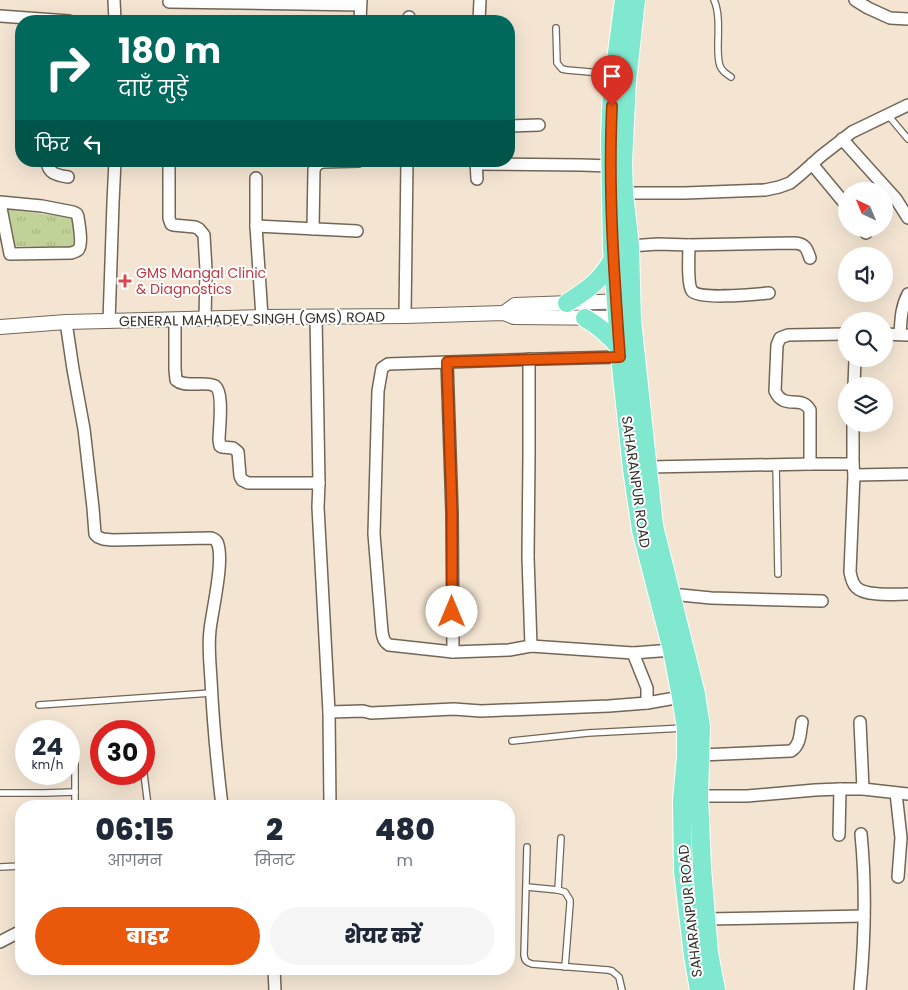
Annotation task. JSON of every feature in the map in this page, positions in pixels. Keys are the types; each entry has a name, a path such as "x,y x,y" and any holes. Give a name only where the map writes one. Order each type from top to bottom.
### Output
{"main road":[{"name":"SAHARANPUR ROAD","path":"628,0 612,90 610,166 613,259 624,310 648,467 647,528 671,594 696,694 701,727 702,868 709,953 716,990"},
{"name":"SAHARANPUR ROAD","path":"628,0 623,163 624,193 630,246 620,352 632,469 647,528 686,728 686,757 682,800 683,871 699,990"},
{"path":"566,304 598,281 613,259"},
{"path":"585,318 598,325 607,333 620,352"}],"street":[{"path":"114,0 115,15"},
{"path":"479,15 480,0"},
{"path":"855,0 890,18 908,19"},
{"path":"169,2 360,3"},
{"path":"0,16 15,18"},
{"path":"624,193 765,190 778,187 790,183 852,132 908,105"},
{"path":"515,126 539,125"},
{"path":"842,139 896,199 908,218"},
{"path":"515,164 610,166"},
{"path":"812,164 838,195"},
{"path":"48,167 53,174 68,177"},
{"path":"109,322 115,167"},
{"path":"169,167 170,222 173,225 195,227 204,236 206,270 205,319"},
{"path":"313,229 316,167"},
{"path":"405,316 407,167"},
{"path":"476,167 477,179"},
{"path":"256,178 256,226 262,317"},
{"path":"0,202 42,206 77,214 80,246 71,253 5,254 0,202"},
{"path":"256,226 357,231"},
{"path":"630,246 796,243 807,249 810,258"},
{"path":"689,244 688,267 692,291 696,294 710,296 769,293"},
{"path":"904,334 902,312 908,294"},
{"name":"GENERAL MAHADEV SINGH (GMS) ROAD","path":"504,313 515,305 566,304 624,310"},
{"name":"GENERAL MAHADEV SINGH (GMS) ROAD","path":"0,327 66,322 504,313 514,317 585,318 624,310"},
{"path":"316,317 318,507 329,712 330,800"},
{"path":"175,319 174,369 176,380 186,384 211,385 218,389 221,402 220,446 233,448 238,452 242,480 248,483 319,483"},
{"path":"66,322 84,430 94,508 95,534 103,539 112,540 211,538 218,544 217,583 210,630 211,693 221,800"},
{"path":"810,464 810,410 803,403 784,402 774,392 777,345 780,338 788,335 838,334"},
{"path":"620,352 529,359 388,364 382,368 378,391 374,534 383,639 389,645 452,652 509,650 531,646 633,653 672,650"},
{"path":"529,359 528,557 531,646"},
{"path":"447,362 452,513 452,652"},
{"path":"854,432 850,572 852,579 855,586 861,591 870,594 908,594"},
{"path":"648,467 810,464 854,470 908,474"},
{"path":"671,594 711,598 822,600"},
{"path":"633,653 647,688 647,702"},
{"path":"329,712 454,709 481,711 609,706 681,697"},
{"path":"701,755 791,751 799,740 802,722"},
{"path":"860,722 863,789"},
{"path":"839,835 840,789"},
{"path":"700,796 747,796 840,789 902,793 898,877"},
{"path":"860,990 864,916 861,834"},
{"path":"706,919 864,916"},
{"path":"0,942 15,934"},
{"path":"275,975 276,990"}],"lane":[{"path":"714,0 718,16 718,54 720,65 723,71 731,77"},
{"path":"556,28 557,62 562,69 615,74"},
{"path":"887,114 908,139"},
{"path":"776,464 778,574"},
{"path":"39,705 211,693"},
{"path":"512,741 588,733 686,728"},
{"path":"75,785 75,800"},
{"path":"145,785 147,800"},
{"path":"0,793 75,792"},
{"path":"558,890 561,838"},
{"path":"527,848 524,955 527,963 612,971 619,977 622,990"},
{"path":"0,867 15,866"},
{"path":"527,888 566,892 570,900 565,967"}],"green space":[{"path":"5,209 73,218 75,247 12,246"}],"place":[{"name":"GMS Mangal Clinic & Diagnostics","path":"125,281"}],"route":[{"path":"452,612 452,513 447,362 620,357 612,248 610,166 612,106"}]}
